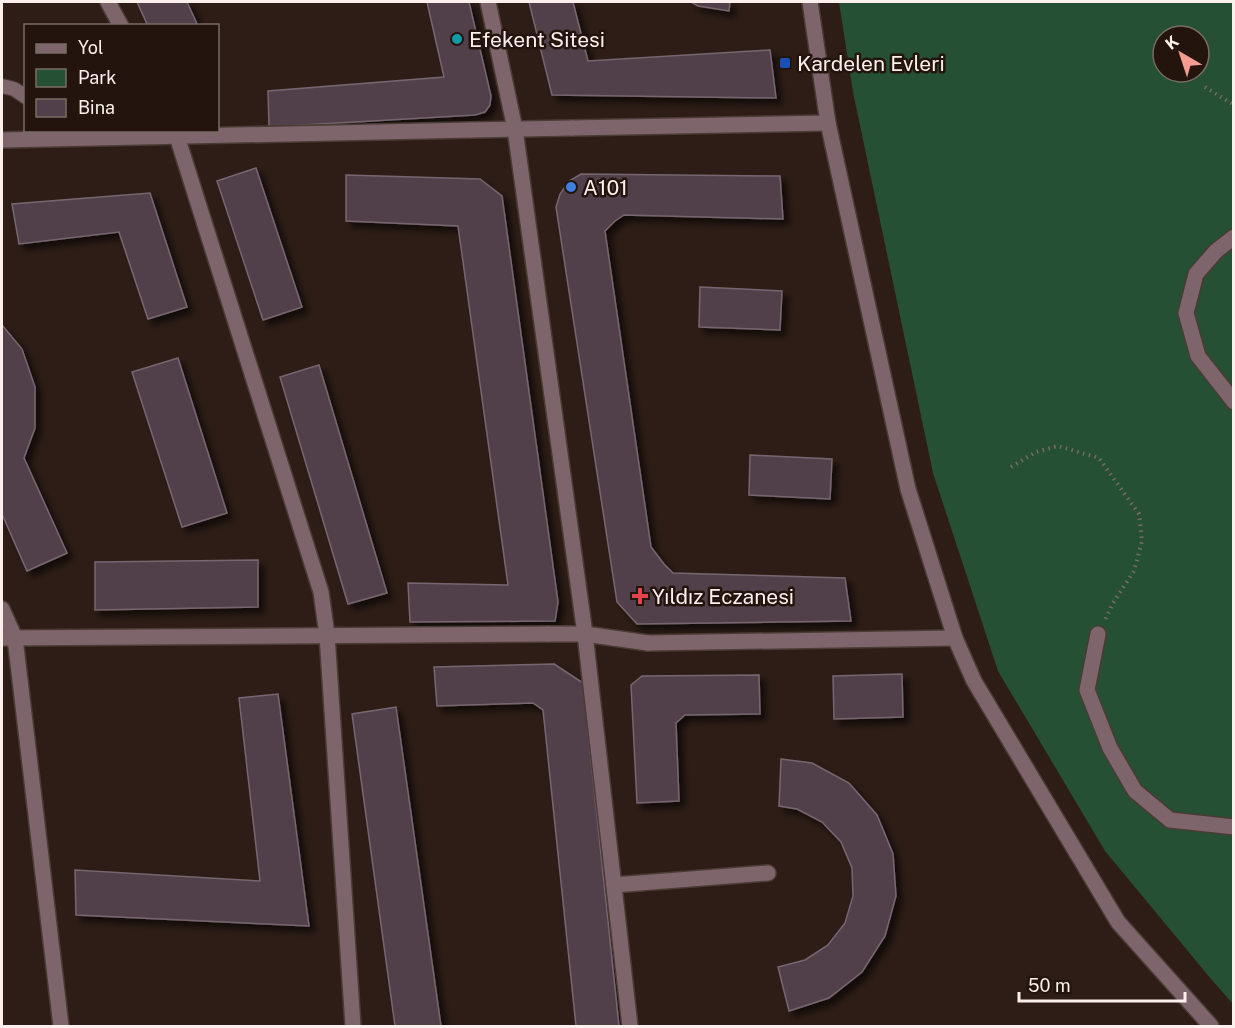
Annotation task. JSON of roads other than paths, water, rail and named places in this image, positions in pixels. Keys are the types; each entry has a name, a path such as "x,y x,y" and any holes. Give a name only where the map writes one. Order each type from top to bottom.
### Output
{"street":[{"path":"108,2 120,24"},
{"path":"488,2 515,129 585,634 630,1026"},
{"path":"810,2 828,123 908,489 955,638 974,681 1118,922 1211,1026"},
{"path":"2,140 40,135 828,123"},
{"path":"176,133 321,592 327,635 353,1026"},
{"path":"1233,237 1216,251 1196,274 1186,314 1198,356 1233,402"},
{"path":"2,609 8,638 62,1026"},
{"path":"8,638 585,634 648,643 955,638"},
{"path":"1098,634 1087,690 1110,748 1135,791 1170,820 1233,827"},
{"path":"614,885 768,873"}],"lane":[{"path":"2,86 14,89 24,96"}],"place":[{"name":"Efekent Sitesi","path":"457,39"},
{"name":"Kardelen Evleri","path":"785,63"},
{"name":"A101","path":"571,187"},
{"name":"Yıldız Eczanesi","path":"640,596"}]}
